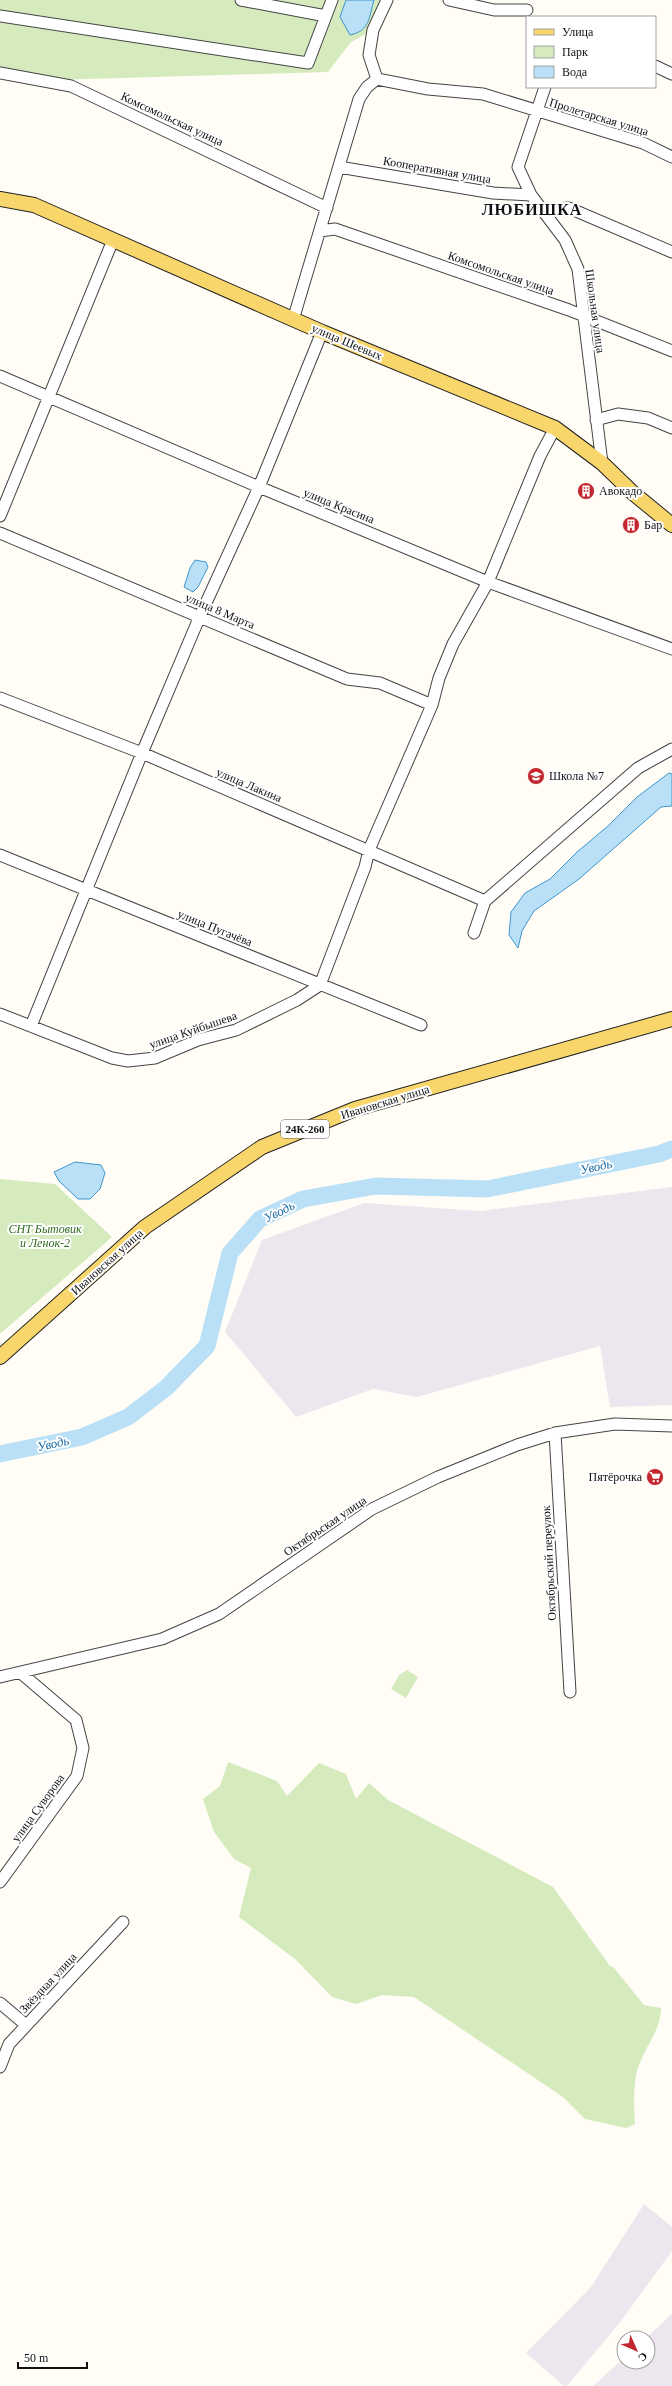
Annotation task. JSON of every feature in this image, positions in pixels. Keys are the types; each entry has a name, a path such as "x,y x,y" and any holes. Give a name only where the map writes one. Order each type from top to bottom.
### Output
{"main road":[{"name":"улица Шеевых","path":"0,199 34,205 293,320 554,428 602,462 634,493 672,525"},
{"name":"Ивановская улица","path":"0,1357 146,1227 262,1147 355,1109 672,1019"}],"street":[{"path":"241,0 326,16"},
{"path":"0,16 308,64 332,0"},
{"path":"293,320 359,98 377,79 369,54 373,30 387,0"},
{"path":"449,0 494,10 526,9"},
{"path":"656,66 672,74"},
{"name":"Комсомольская улица","path":"0,73 71,86 327,208"},
{"name":"Пролетарская улица","path":"377,79 428,89 483,94 643,143 672,157"},
{"name":"Школьная улица","path":"545,88 538,112 518,167 531,195 565,240 578,269 602,462"},
{"name":"Кооперативная улица","path":"339,166 493,193 531,195"},
{"path":"542,210 568,208 672,252"},
{"name":"Комсомольская улица","path":"320,231 329,228 335,229 584,317 672,351"},
{"path":"0,516 113,240"},
{"path":"31,1026 142,753 200,616 259,487 322,332"},
{"name":"улица Красина","path":"0,376 259,487 488,582 672,649"},
{"path":"596,420 618,414 648,418 672,428"},
{"path":"320,985 365,867 369,850 432,705 438,678 453,644 488,582 540,456 554,428"},
{"name":"улица 8 Марта","path":"0,533 348,679 380,683 432,705"},
{"name":"улица Лакина","path":"0,698 142,753 485,901"},
{"path":"474,933 485,901 638,768 672,749"},
{"name":"улица Пугачёва","path":"0,855 421,1025"},
{"name":"улица Куйбышева","path":"0,1014 112,1058 128,1061 156,1058 198,1040 236,1030 297,1000 320,985"},
{"name":"Октябрьская улица","path":"0,1677 162,1639 219,1614 372,1509 438,1477 516,1445 555,1433 615,1424 672,1426"},
{"name":"Октябрьский переулок","path":"555,1433 570,1692"},
{"name":"улица Суворова","path":"0,1882 77,1776 83,1748 76,1720 21,1672"},
{"name":"Звёздная улица","path":"0,2067 9,2044 123,1922"},
{"path":"0,2003 26,2025"}],"shaded area":[{"path":"672,1187 672,1405 610,1407 600,1346 417,1397 373,1389 296,1417 225,1332 262,1240 364,1203 480,1211"},
{"path":"644,2204 672,2227 672,2251 621,2321 567,2386 564,2386 526,2353 591,2287"},
{"path":"672,2314 672,2386 593,2386 616,2365 616,2370 656,2370 656,2330 655,2330"}],"green space":[{"path":"0,0 381,0 366,34 351,42 328,72 20,81 0,79"},
{"name":"СНТ Бытовик и Ленок-2","path":"0,1179 55,1184 112,1237 0,1334"},
{"path":"407,1670 418,1677 406,1698 391,1689 399,1675"},
{"path":"228,1762 277,1781 287,1796 319,1763 346,1774 356,1799 369,1783 388,1800 553,1887 610,1966 614,1968 644,2005 661,2008 655,2032 643,2055 637,2071 634,2090 635,2124 626,2128 585,2119 563,2097 414,1997 382,1995 356,2004 332,1997 295,1959 239,1917 251,1868 234,1859 214,1832 203,1799 220,1786"}],"water":[{"path":"346,0 374,0 368,22 365,27 357,33 350,35 340,17"},
{"path":"195,560 206,562 208,567 198,587 193,592 184,587 190,568"},
{"path":"669,773 672,774 672,806 661,807 579,879 534,911 522,931 518,948 509,935 511,912 525,893 550,879 577,852 608,826 637,797"},
{"path":"75,1162 101,1165 105,1173 100,1189 90,1199 78,1199 59,1181 54,1172"}],"waterway":[{"name":"Уводь","path":"0,1454 82,1437 128,1417 166,1388 207,1346 230,1253 260,1219 303,1199 376,1186 487,1189 659,1154 672,1149"}],"place":[{"name":"Авокадо","path":"586,491"},
{"name":"Бар","path":"631,525"},
{"name":"Школа №7","path":"536,776"},
{"name":"Пятёрочка","path":"655,1477"}],"district":[{"name":"ЛЮБИШКА","path":"532,209"}]}
